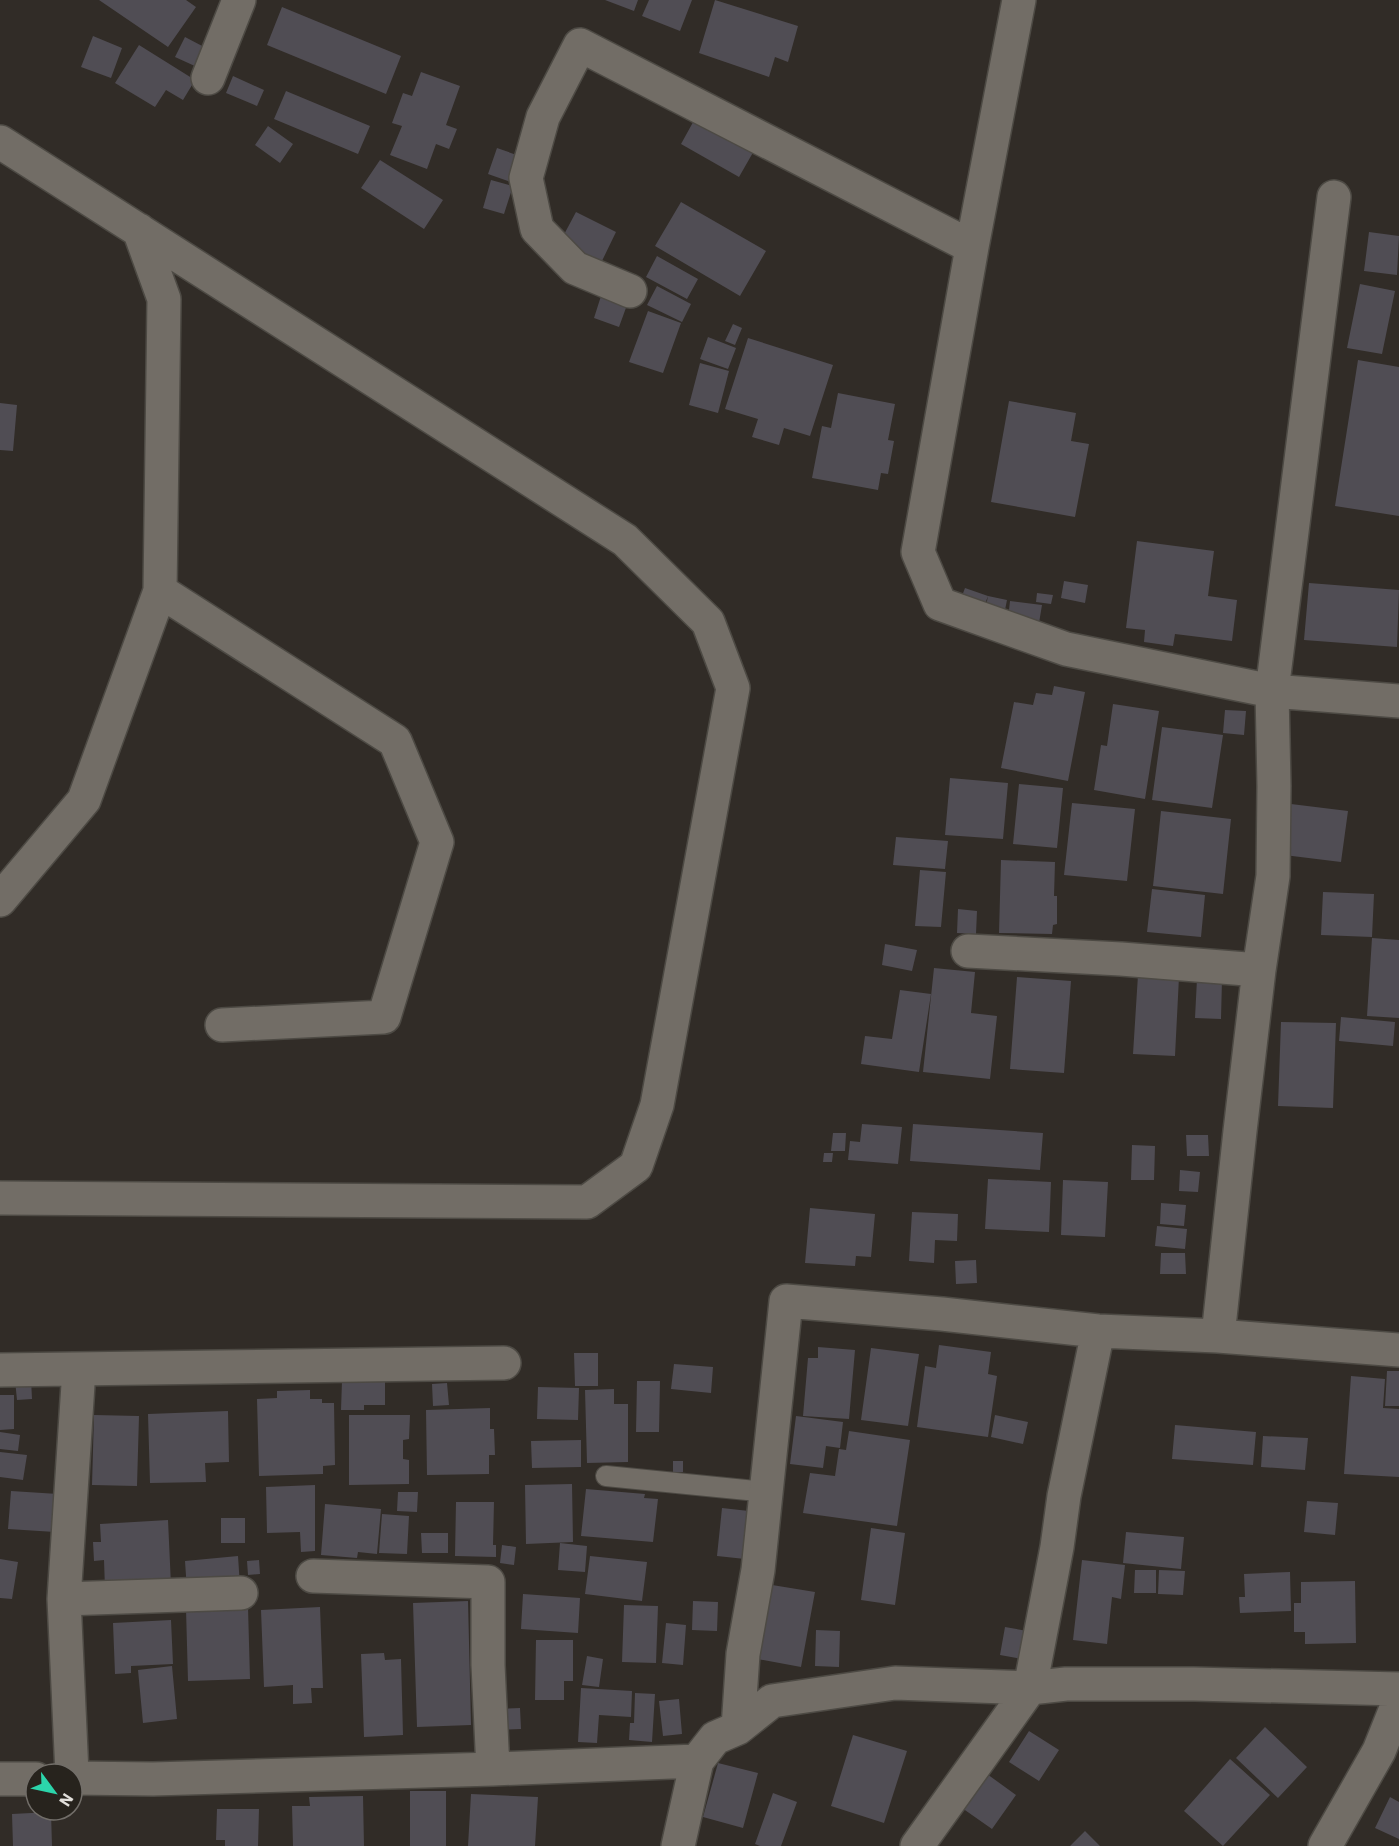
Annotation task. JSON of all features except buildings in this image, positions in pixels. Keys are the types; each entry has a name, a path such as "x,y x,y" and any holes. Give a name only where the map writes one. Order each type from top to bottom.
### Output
{"street":[{"path":"208,78 239,0"},
{"path":"1019,0 972,246 918,552 940,604 1066,649 1272,691 1399,701"},
{"path":"630,291 575,268 537,229 526,178 543,117 579,45 972,246"},
{"path":"0,142 625,540 708,622 734,688 657,1105 636,1166 587,1202 0,1198"},
{"path":"1218,1336 1259,970 1273,876 1272,691 1334,197"},
{"path":"0,900 84,800 160,591 164,299 138,230"},
{"path":"160,591 395,741 437,842 384,1017 222,1025"},
{"path":"968,951 1121,959 1259,970"},
{"path":"738,1728 742,1654 758,1570 786,1302 942,1314 1098,1331 1218,1336 1399,1350"},
{"path":"917,1846 1030,1688 1057,1547 1066,1485 1094,1361 1098,1331"},
{"path":"0,1370 504,1363"},
{"path":"71,1762 64,1599 80,1369"},
{"path":"313,1576 488,1582 488,1665 493,1769"},
{"path":"64,1599 241,1593"},
{"path":"678,1846 697,1761 715,1738 738,1728 772,1701 895,1683 1030,1688 1077,1684 1399,1689"},
{"path":"1325,1846 1379,1751 1399,1701"},
{"path":"84,1776 153,1779 697,1761"},
{"path":"0,1779 24,1779"}],"lane":[{"path":"606,1476 766,1492"}]}
